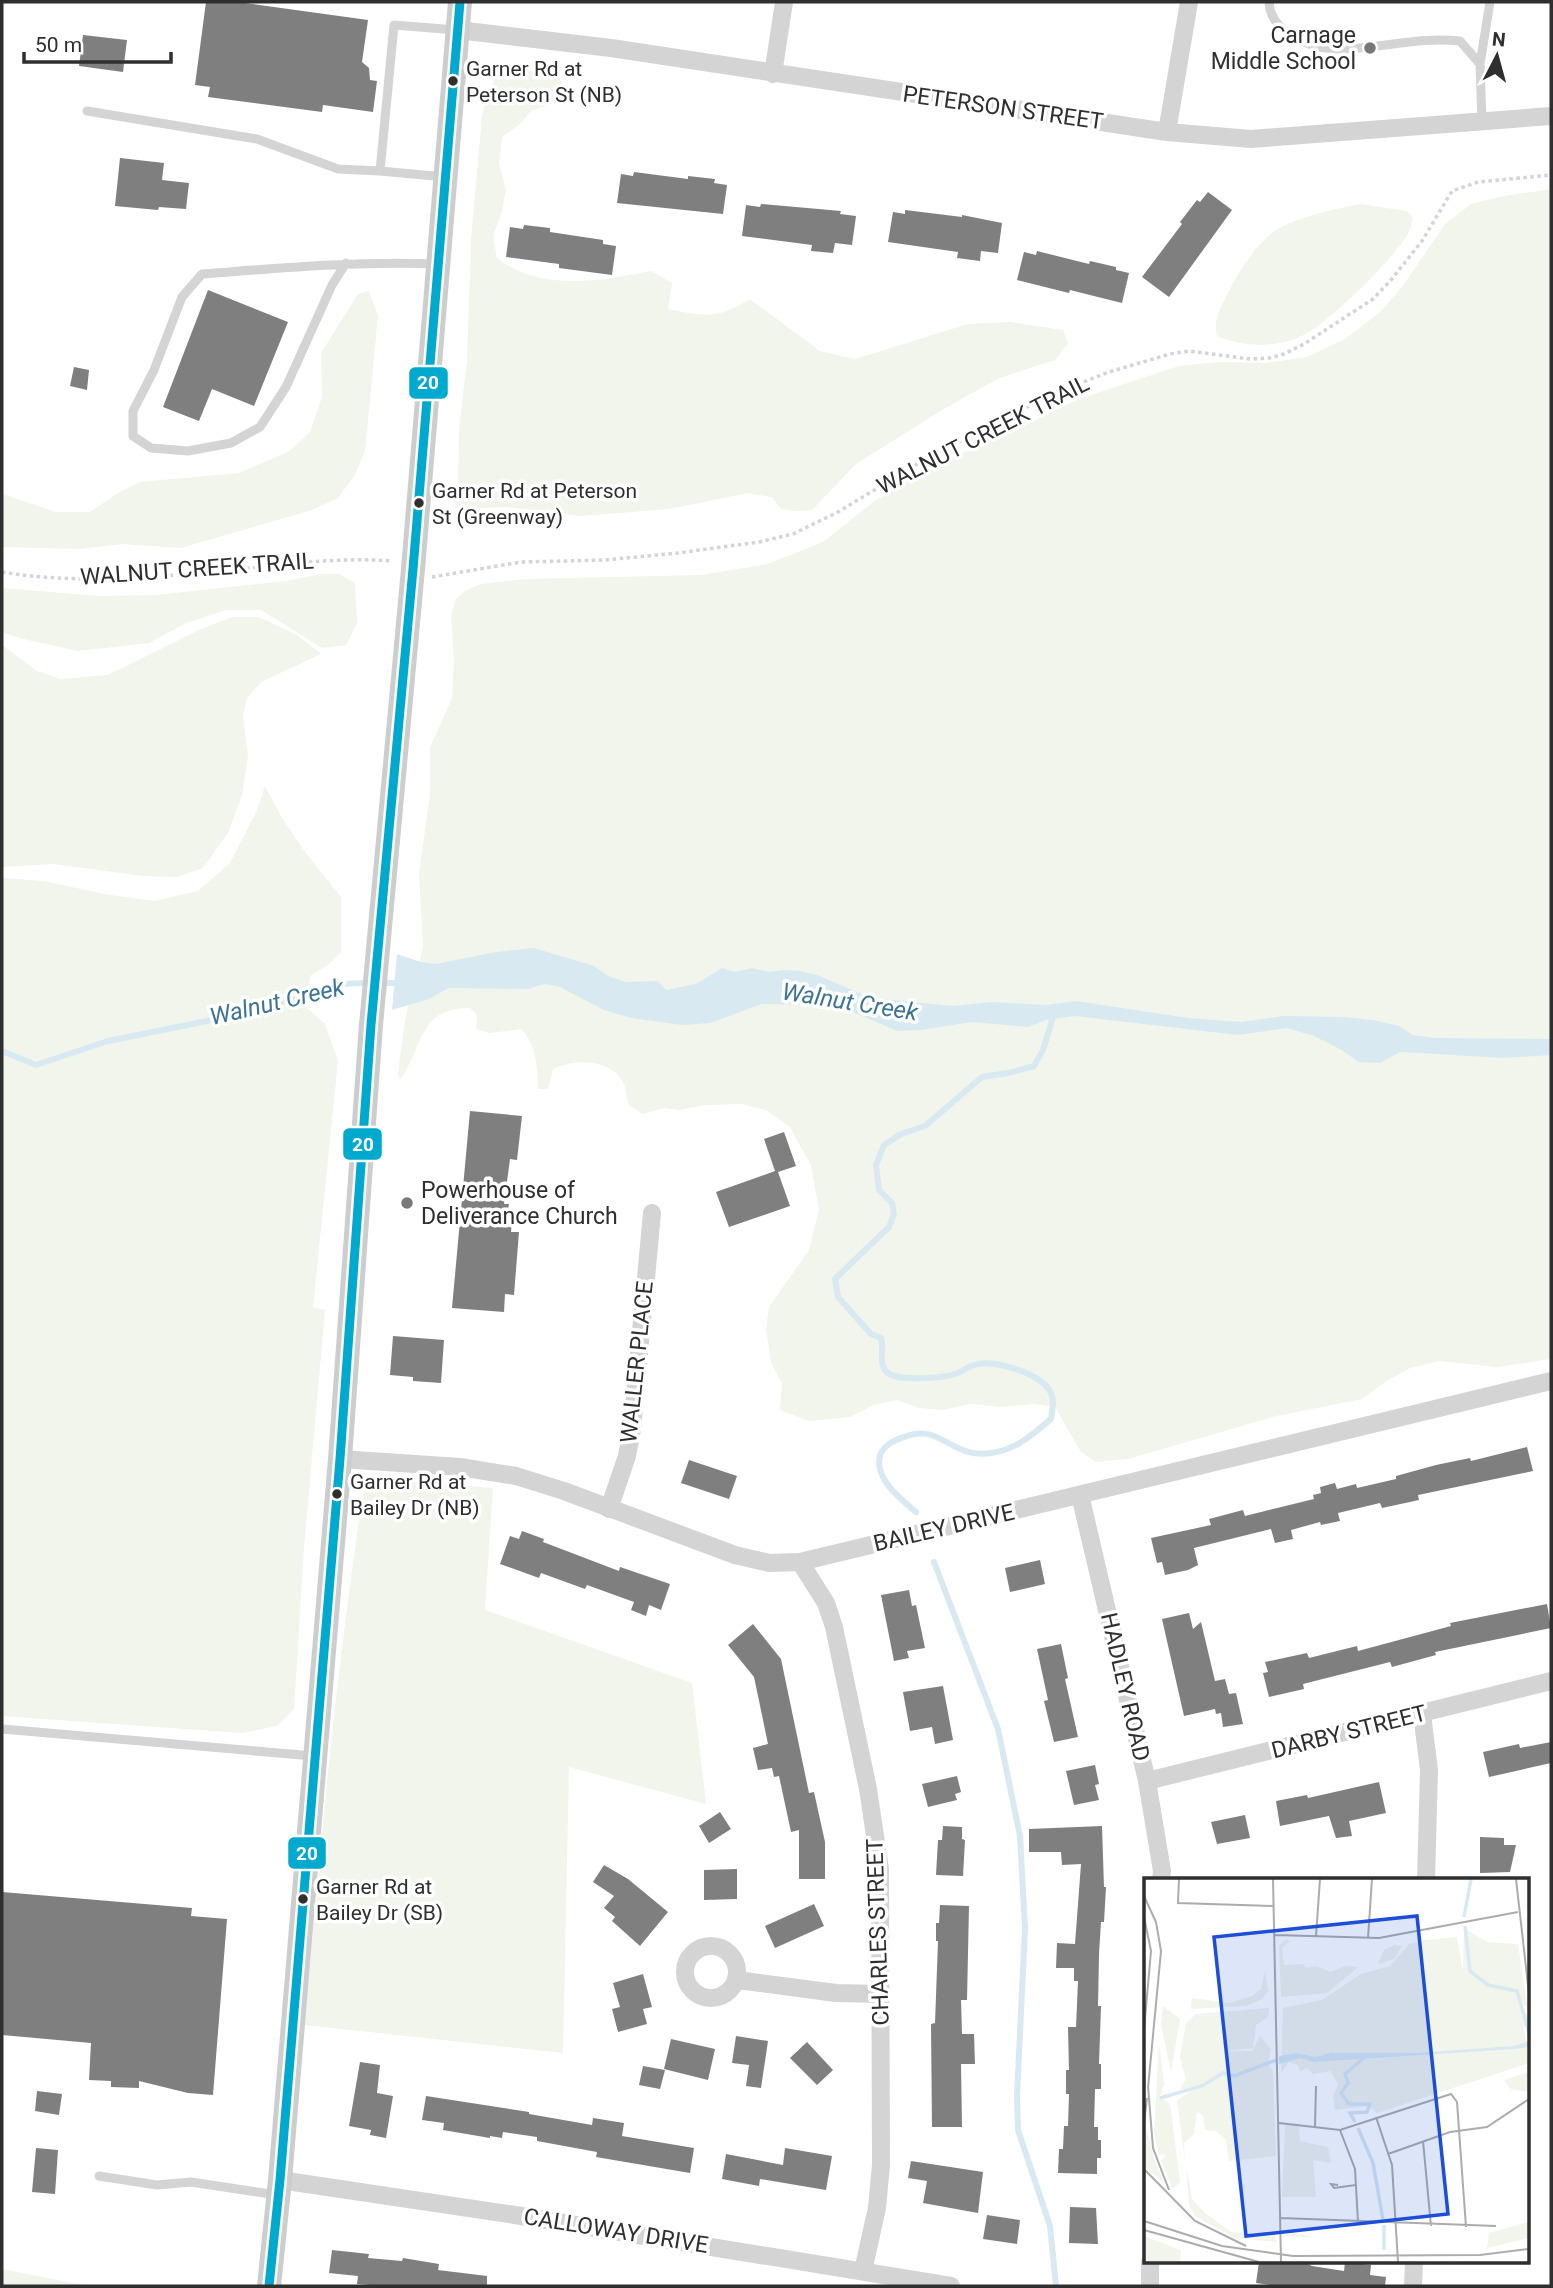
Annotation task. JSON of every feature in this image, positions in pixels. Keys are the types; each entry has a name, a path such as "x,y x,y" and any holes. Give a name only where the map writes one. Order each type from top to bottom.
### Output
{"main road":[{"path":"269,2286 340,1459 378,930 412,583 460,2"}],"street":[{"path":"773,74 784,2"},
{"path":"1167,132 1189,2"},
{"name":"PETERSON STREET","path":"458,30 611,48 1167,132 1251,139 1551,116"},
{"name":"WALLER PLACE","path":"609,1508 627,1456 632,1429 652,1213"},
{"name":"BAILEY DRIVE","path":"340,1459 486,1470 528,1479 735,1555 769,1563 800,1562 1551,1381"},
{"name":"HADLEY ROAD","path":"1080,1495 1147,1781 1161,1878"},
{"name":"CHARLES STREET","path":"800,1562 826,1603 834,1627 875,1827 880,1869 881,2165 877,2208 863,2271"},
{"name":"DARBY STREET","path":"1147,1781 1551,1681"},
{"path":"1422,1714 1429,1770 1426,1878"},
{"path":"737,1980 836,1993 881,1994"},
{"name":"CALLOWAY DRIVE","path":"279,2188 515,2215 951,2286"},
{"path":"1150,2264 1150,2286"},
{"path":"1413,2286 1414,2264"}],"lane":[{"path":"1269,2 1269,11 1279,25 1311,46 1334,49 1436,38 1460,41 1480,64"},
{"path":"1482,122 1480,64 1490,2"},
{"path":"380,171 394,25 458,30"},
{"path":"87,111 257,139 338,169 446,177"},
{"path":"346,263 332,285 286,387 260,427 231,443 188,451 151,448 133,436 133,411 154,370 182,297 202,274 346,263 439,265"},
{"path":"2,1729 315,1756"},
{"path":"99,2176 157,2185 191,2182 279,2188"}],"path":[{"name":"WALNUT CREEK TRAIL","path":"433,577 521,562 604,560 689,551 759,542 793,534 838,512 924,460 1027,407 1109,372 1189,351 1250,359 1284,354 1373,299 1422,240 1451,191 1462,185 1478,182 1551,176"},
{"name":"WALNUT CREEK TRAIL","path":"2,572 39,578 118,578 201,573 309,561 393,561"}],"shaded area":[{"path":"516,69 559,77 566,92 550,104 531,111 520,124 502,137 499,164 506,190 493,236 497,258 514,269 551,280 571,281 612,278 651,271 672,283 668,309 691,313 719,313 750,299 820,351 855,359 968,324 1010,322 1063,330 1068,344 1055,360 999,378 856,464 812,510 781,509 772,497 748,493 669,509 581,516 506,507 456,509 454,495 458,481 459,430 467,360 471,240 482,116 488,93 497,76"},
{"path":"1551,189 1551,1359 1497,1367 1439,1361 1410,1368 1362,1399 1276,1416 1128,1459 1096,1462 1081,1452 1055,1407 1034,1404 1001,1407 971,1404 942,1410 920,1408 897,1400 873,1405 850,1417 809,1421 780,1410 782,1384 771,1362 766,1329 769,1307 809,1250 819,1210 811,1165 789,1126 766,1110 741,1104 706,1105 679,1110 665,1108 642,1114 629,1104 624,1084 617,1074 609,1068 591,1063 571,1063 553,1069 548,1089 538,1089 535,1057 530,1042 521,1029 489,1033 476,1029 477,1015 470,1008 453,1009 440,1014 431,1022 400,1080 398,1073 405,1020 423,947 419,874 430,794 430,748 452,698 454,660 451,616 456,599 465,591 481,584 525,579 701,575 768,564 823,542 872,503 926,467 983,445 1079,399 1179,366 1217,362 1266,363 1307,357 1345,339 1379,313 1402,287 1445,224 1471,204"},
{"path":"1360,204 1407,211 1413,218 1409,232 1400,245 1339,309 1307,333 1275,344 1256,345 1217,336 1217,320 1222,305 1241,269 1265,239 1280,228 1302,219"},
{"path":"369,291 378,316 365,451 355,475 338,498 312,510 181,548 122,544 79,549 2,547 2,494 56,512 90,512 140,482 239,473 290,451 310,432 322,397 321,353 358,294"},
{"path":"322,574 339,574 355,583 357,623 346,645 322,648 261,610 226,610 186,623 149,643 78,651 2,632 2,588 99,596 156,595 286,581"},
{"path":"232,617 259,617 297,635 321,654 261,682 247,698 243,716 248,757 242,795 228,833 203,868 176,877 143,876 54,864 2,867 2,645 37,671 60,679 108,675 201,629"},
{"path":"265,786 305,852 341,897 341,952 329,964 310,976 306,1007 325,1024 338,1061 313,1307 325,1310 304,1548 294,1709 277,1726 242,1733 2,1716 2,878 44,881 154,901 198,891 230,863 257,810"},
{"path":"383,1480 493,1488 485,1610 692,1683 706,1804 569,1767 563,2053 305,2025 330,1759 353,1560 363,1494 371,1485"},
{"path":"2,2269 88,2286 2,2286"}],"water":[{"path":"534,948 594,966 610,977 626,982 658,981 666,990 696,984 722,968 735,972 752,968 769,972 799,971 817,975 871,998 953,1006 993,1002 1046,1005 1076,1001 1188,1018 1241,1022 1284,1016 1344,1017 1399,1026 1413,1035 1434,1038 1551,1039 1551,1055 1504,1058 1400,1052 1380,1063 1359,1062 1314,1036 1287,1028 1238,1035 1075,1016 1046,1020 1028,1027 972,1022 897,1031 843,1008 823,1005 762,1004 710,1023 683,1025 631,1018 604,1010 560,987 545,984 527,989 449,988 429,999 392,1010 397,954 436,964 496,952"}],"building":[{"path":"206,2 238,2 368,20 362,62 369,68 370,80 377,81 373,112 323,105 322,112 208,97 210,87 195,85"},
{"path":"83,35 127,40 123,72 79,66"},
{"path":"120,158 164,163 162,180 189,183 186,209 159,207 158,210 115,206"},
{"path":"634,172 688,179 688,176 715,179 714,183 727,185 723,214 617,203 621,174 633,176"},
{"path":"1208,192 1232,210 1169,297 1142,277 1197,200 1200,202"},
{"path":"761,204 841,211 840,214 856,216 852,245 835,243 833,253 811,251 812,245 742,236 746,205 760,207"},
{"path":"905,210 962,215 1002,223 998,253 981,251 980,261 957,258 958,252 888,242 893,212 905,214"},
{"path":"524,225 603,240 603,244 616,246 612,275 506,257 510,227 523,229"},
{"path":"1037,251 1089,264 1090,261 1116,267 1116,270 1129,273 1122,303 1017,280 1024,252 1036,255"},
{"path":"208,290 288,322 254,406 212,389 199,421 163,407"},
{"path":"74,367 89,370 87,390 70,386"},
{"path":"470,1111 522,1116 517,1160 510,1159 504,1204 509,1204 508,1209 513,1209 511,1232 519,1232 514,1295 505,1294 504,1312 452,1308"},
{"path":"784,1132 796,1166 778,1172 790,1206 729,1227 716,1192 775,1171 764,1139"},
{"path":"393,1336 444,1340 441,1383 413,1381 413,1377 390,1375"},
{"path":"1527,1447 1533,1471 1418,1495 1419,1500 1382,1508 1380,1503 1338,1513 1340,1521 1321,1525 1320,1522 1291,1530 1293,1539 1275,1543 1271,1529 1194,1548 1198,1565 1188,1570 1165,1575 1162,1562 1157,1563 1151,1538 1211,1525 1209,1519 1243,1510 1245,1516 1314,1499 1313,1495 1321,1493 1320,1487 1335,1483 1337,1489 1356,1484 1357,1488 1396,1479 1396,1476 1436,1465 1470,1458 1471,1461"},
{"path":"689,1460 737,1476 729,1499 681,1483"},
{"path":"522,1531 544,1539 543,1542 619,1571 620,1567 670,1584 661,1610 649,1605 646,1616 631,1610 634,1602 587,1585 585,1589 541,1573 539,1578 500,1564 510,1536 519,1539"},
{"path":"1040,1560 1045,1584 1010,1592 1005,1568"},
{"path":"909,1590 912,1606 916,1605 925,1648 907,1651 909,1658 894,1661 881,1595"},
{"path":"1547,1604 1551,1628 1435,1652 1436,1655 1392,1667 1390,1662 1303,1684 1304,1689 1269,1697 1263,1673 1268,1672 1265,1662 1307,1653 1309,1658 1357,1646 1358,1651 1451,1626 1450,1623"},
{"path":"1189,1613 1193,1629 1201,1622 1215,1681 1225,1679 1229,1694 1236,1693 1243,1724 1223,1727 1221,1713 1216,1714 1215,1709 1184,1716 1162,1619"},
{"path":"753,1624 781,1659 809,1793 814,1792 825,1842 825,1879 799,1879 799,1830 791,1832 779,1776 774,1777 772,1768 758,1770 753,1748 768,1744 754,1677 728,1645"},
{"path":"1061,1644 1068,1678 1065,1679 1078,1737 1054,1742 1044,1701 1048,1700 1037,1649"},
{"path":"943,1686 953,1740 935,1744 932,1727 910,1731 903,1692"},
{"path":"1551,1742 1551,1763 1489,1777 1483,1752 1519,1744 1520,1748"},
{"path":"1095,1765 1099,1784 1095,1785 1099,1800 1074,1805 1066,1771"},
{"path":"957,1776 961,1792 955,1794 957,1800 928,1807 922,1784"},
{"path":"1379,1782 1386,1813 1349,1821 1352,1836 1336,1838 1329,1816 1280,1826 1276,1801 1307,1795 1308,1798"},
{"path":"720,1812 731,1829 709,1843 699,1826"},
{"path":"1245,1815 1250,1838 1217,1844 1211,1822"},
{"path":"943,1826 962,1827 962,1839 965,1840 963,1876 936,1875 938,1840 942,1840"},
{"path":"1102,1826 1106,1887 1099,1954 1101,2089 1095,2089 1094,2127 1098,2127 1098,2140 1101,2140 1101,2158 1097,2158 1097,2174 1058,2173 1059,2149 1063,2149 1064,2126 1068,2126 1068,2027 1076,2027 1078,1981 1074,1981 1074,1968 1056,1968 1057,1943 1075,1944 1081,1864 1062,1865 1061,1852 1029,1852 1029,1829"},
{"path":"1480,1837 1504,1838 1504,1845 1516,1845 1510,1872 1480,1873"},
{"path":"604,1865 628,1879 668,1912 640,1946 612,1921 615,1917 604,1908 614,1896 593,1882"},
{"path":"737,1869 737,1899 704,1900 704,1870"},
{"path":"2,1892 192,1908 191,1916 227,1919 213,2095 188,2093 139,2081 139,2088 111,2087 111,2081 89,2080 91,2043 2,2035"},
{"path":"814,1904 824,1926 775,1948 765,1926"},
{"path":"940,1905 969,1906 967,2000 961,2000 962,2034 974,2034 975,2064 961,2064 962,2127 932,2127 931,2024 935,2023 938,1941 936,1923 939,1923"},
{"path":"643,1974 652,2007 643,2009 647,2024 618,2032 612,2009 620,2007 613,1983"},
{"path":"736,2036 768,2041 761,2088 746,2086 749,2065 732,2063"},
{"path":"671,2039 715,2049 708,2080 664,2069"},
{"path":"807,2042 833,2070 817,2085 790,2058"},
{"path":"360,2062 380,2065 377,2093 393,2096 386,2138 370,2135 371,2130 349,2126"},
{"path":"643,2066 665,2070 660,2089 639,2085"},
{"path":"37,2091 62,2094 59,2115 35,2111"},
{"path":"426,2096 592,2125 593,2118 624,2123 622,2136 694,2148 690,2173 596,2157 597,2152 537,2141 537,2137 503,2132 502,2138 490,2138 443,2130 444,2123 422,2120"},
{"path":"36,2148 58,2150 55,2194 32,2192"},
{"path":"785,2148 832,2156 826,2190 760,2179 759,2186 722,2179 726,2154 783,2165"},
{"path":"911,2161 983,2172 978,2213 923,2203 927,2181 908,2178"},
{"path":"1070,2207 1096,2208 1098,2244 1069,2243"},
{"path":"987,2215 1020,2220 1017,2244 983,2239"},
{"path":"332,2250 369,2254 368,2258 402,2261 403,2258 439,2264 438,2270 487,2276 487,2286 357,2284 358,2276 329,2273"},
{"path":"1259,2264 1308,2264 1344,2271 1345,2264 1362,2264 1371,2265 1370,2275 1386,2277 1385,2286 1277,2286 1256,2283"}],"waterway":[{"name":"Walnut Creek","path":"2,1051 36,1065 108,1041 207,1021 301,997 336,984 368,983"},
{"name":"Walnut Creek","path":"379,983 403,983"},
{"path":"916,1512 890,1488 881,1473 880,1456 888,1445 902,1438 925,1434 973,1453 1008,1449 1051,1419 1051,1393 1029,1374 996,1364 975,1365 958,1373 933,1378 902,1378 888,1373 882,1362 881,1338 871,1334 838,1297 835,1279 889,1227 894,1214 892,1203 879,1190 876,1165 884,1145 901,1134 925,1126 982,1077 1034,1066 1043,1050 1054,1014"},
{"path":"934,1562 998,1729 1020,1836 1025,1928 1017,2096 1018,2130 1050,2226 1056,2286"}],"transit line":[{"name":"20","path":"269,2286 340,1459 371,1025 413,569 460,2"}],"place":[{"name":"Carnage Middle School","path":"1370,48"},
{"name":"Garner Rd at Peterson St (NB)","path":"453,81"},
{"name":"Garner Rd at Peterson St (Greenway)","path":"419,503"},
{"name":"Powerhouse of Deliverance Church","path":"407,1203"},
{"name":"Garner Rd at Bailey Dr (NB)","path":"337,1494"},
{"name":"Garner Rd at Bailey Dr (SB)","path":"303,1899"}]}
